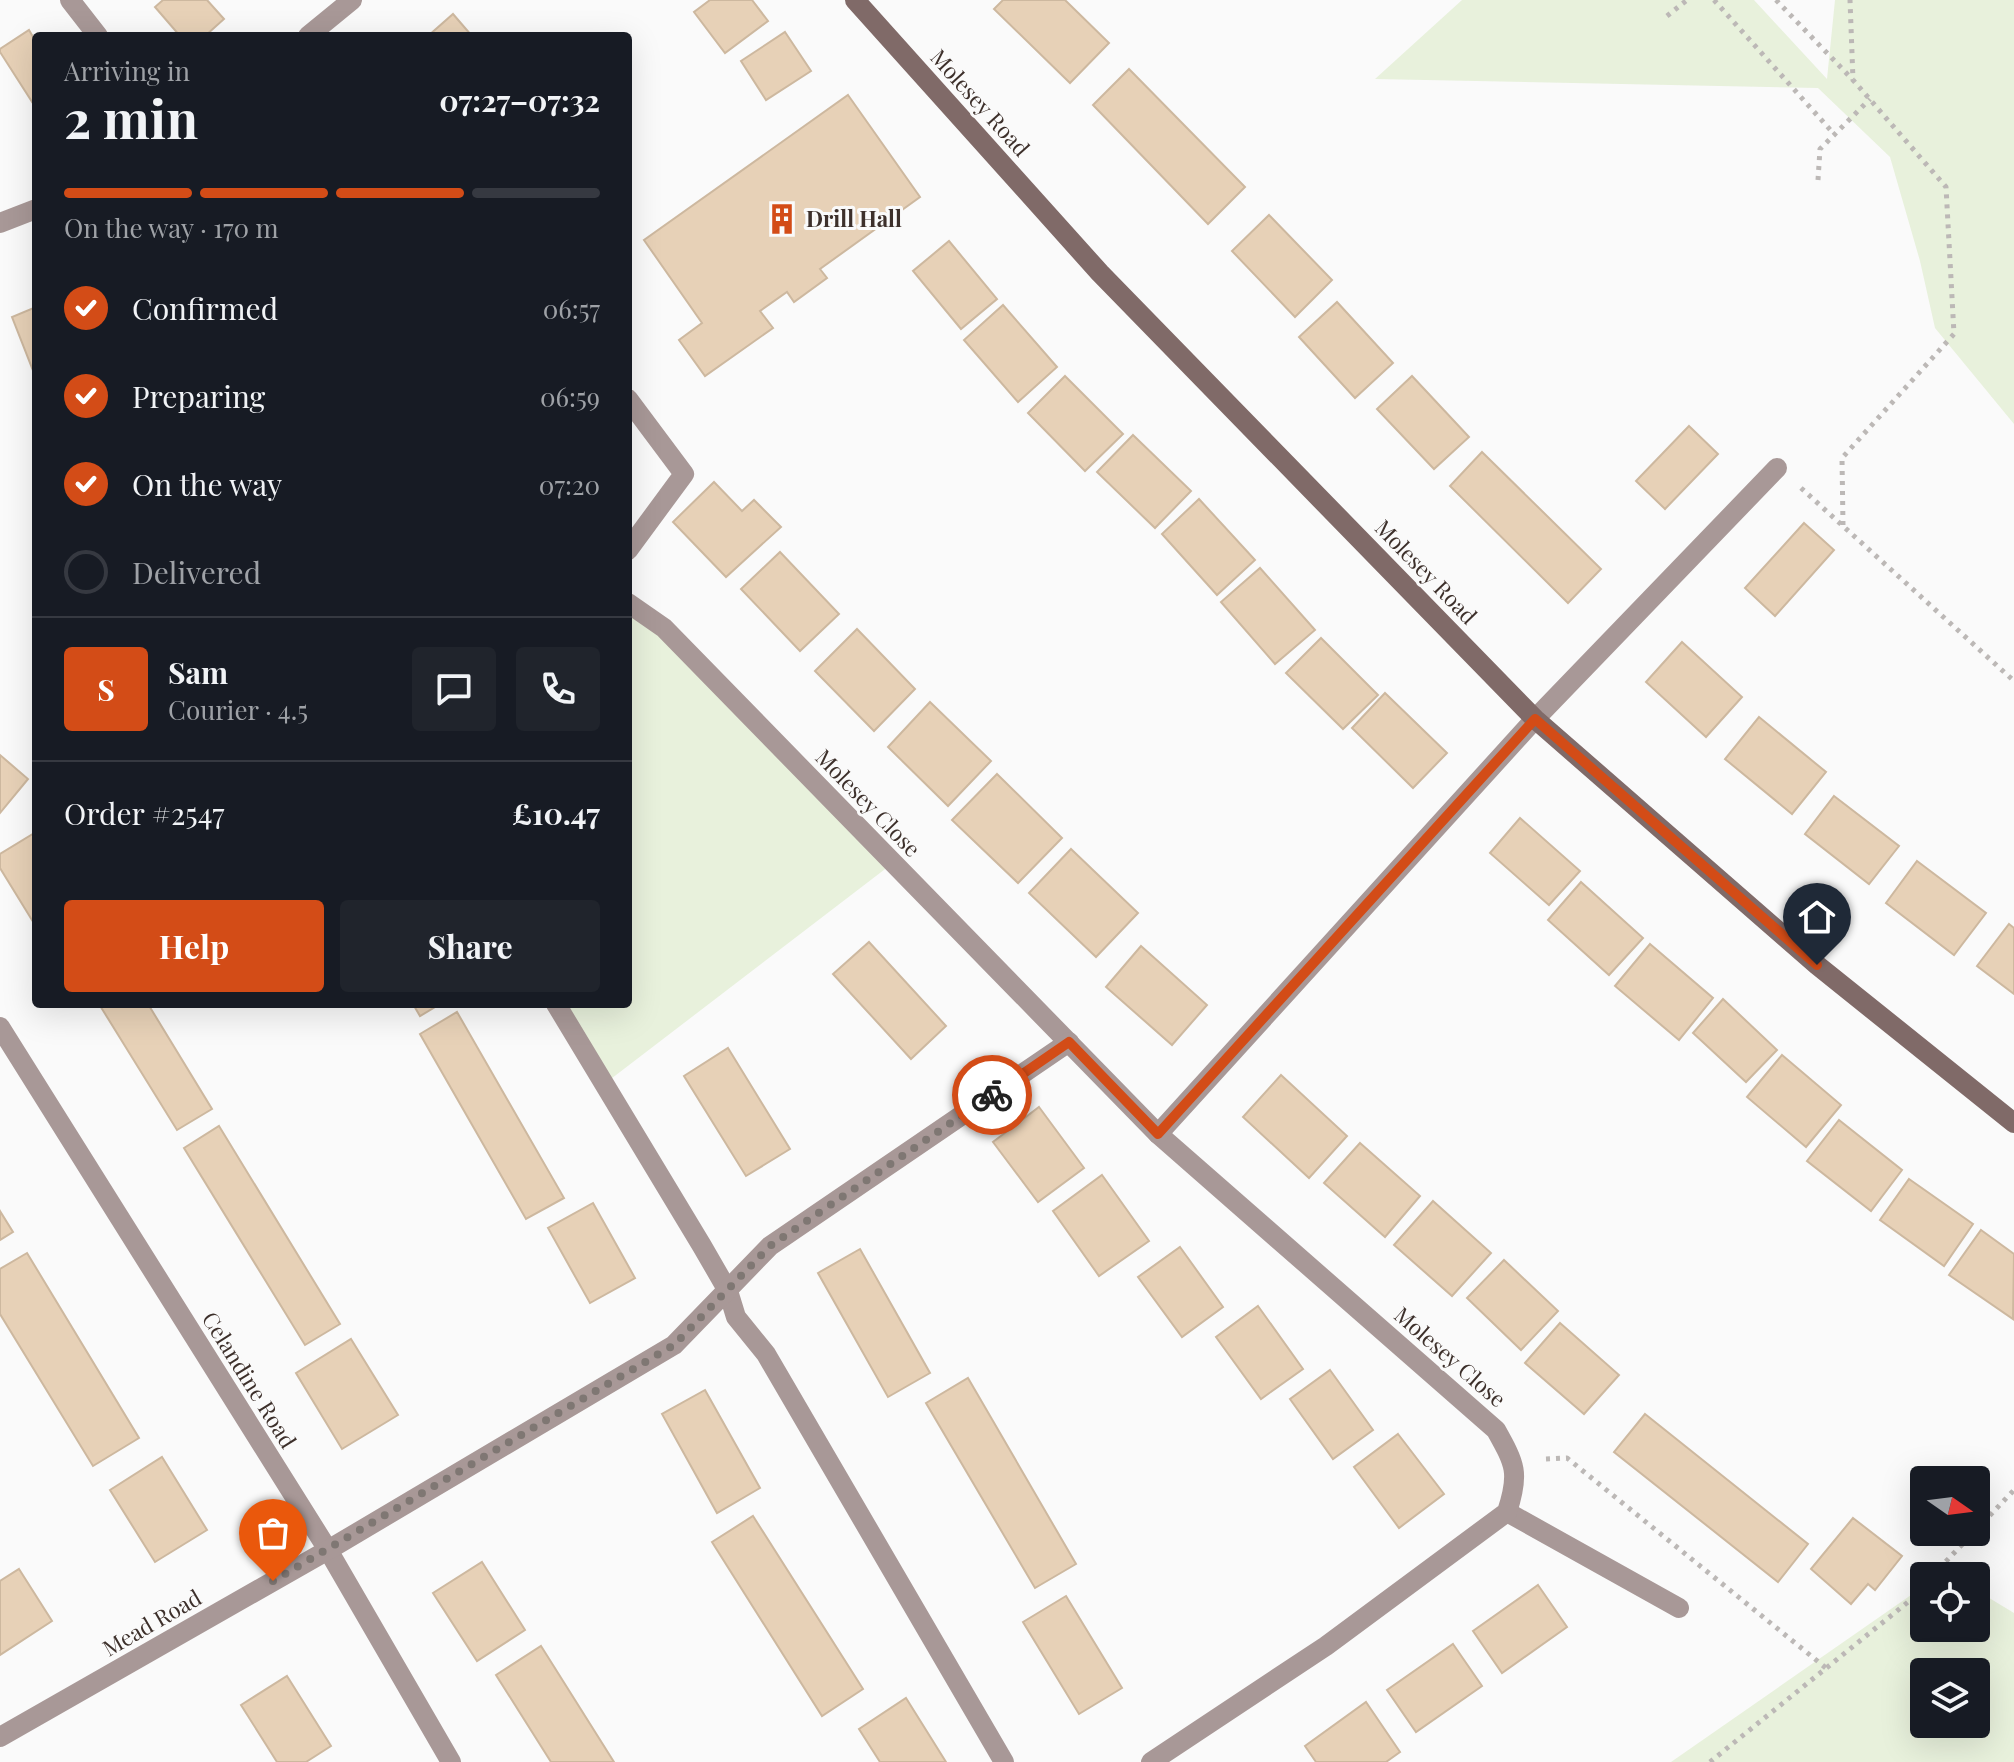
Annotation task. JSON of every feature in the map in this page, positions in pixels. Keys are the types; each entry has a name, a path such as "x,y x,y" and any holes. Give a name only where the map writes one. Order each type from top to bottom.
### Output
{"street":[{"path":"70,0 95,32"},
{"path":"313,32 352,0"},
{"name":"Molesey Road","path":"855,0 1100,273 1535,719 1817,965 2014,1123"},
{"path":"0,223 32,211"},
{"path":"632,404 684,474 632,545"},
{"path":"1158,1134 1535,719 1777,468"},
{"name":"Molesey Close","path":"632,606 664,628 1158,1134 1496,1430 1513,1461"},
{"path":"558,1008 728,1291 736,1317 766,1354 1004,1762"},
{"name":"Celandine Road","path":"0,1027 328,1550 451,1762"},
{"path":"728,1291 770,1246 1069,1042"},
{"name":"Mead Road","path":"0,1737 328,1550 674,1345 728,1291"},
{"path":"1151,1762 1326,1646 1507,1512 1515,1488 1513,1461"},
{"path":"1507,1512 1679,1608"}],"path":[{"path":"1667,16 1687,0"},
{"path":"1714,0 1834,134"},
{"path":"1776,0 1853,80 1946,187 1954,334 1842,458 1843,525"},
{"path":"1850,0 1853,80"},
{"path":"1818,180 1820,149 1870,99"},
{"path":"1777,468 2014,681"},
{"path":"1513,1461 1567,1458 1826,1668"},
{"path":"1990,1515 2014,1490"},
{"path":"1945,1562 1961,1546"},
{"path":"1710,1762 1910,1600"}],"green space":[{"path":"1462,0 1754,0 1827,79 1835,0 2014,0 2014,424 1935,328 1920,261 1890,157 1818,88 1375,79"},
{"path":"632,607 893,863 603,1085 558,1008 632,1008"},
{"path":"1910,1596 1910,1642 1990,1642 1990,1598 2014,1613 2014,1762 1671,1762"}],"building":[{"path":"163,0 207,0 224,19 209,32 177,32 155,7"},
{"path":"710,0 752,0 768,21 725,53 694,12"},
{"path":"1003,0 1065,0 1109,43 1070,83 994,9"},
{"path":"453,14 469,32 433,32"},
{"path":"29,30 32,35 32,102 0,52"},
{"path":"785,32 811,71 766,100 741,61"},
{"path":"1129,69 1245,187 1208,224 1093,105"},
{"name":"Drill Hall","path":"848,95 920,197 820,269 827,278 794,302 787,292 760,311 773,328 705,376 679,340 702,323 644,240"},
{"path":"1269,215 1332,280 1295,317 1232,251"},
{"path":"949,241 997,299 961,329 913,271"},
{"path":"1337,302 1393,363 1355,398 1299,337"},
{"path":"1003,305 1057,367 1018,402 964,340"},
{"path":"32,309 32,368 12,317"},
{"path":"1065,376 1123,434 1085,471 1028,413"},
{"path":"1412,376 1469,437 1434,469 1377,409"},
{"path":"1689,426 1718,454 1665,509 1636,481"},
{"path":"1133,435 1191,491 1155,528 1097,472"},
{"path":"1482,452 1601,569 1568,603 1450,486"},
{"path":"714,482 742,511 754,500 781,527 726,577 673,522"},
{"path":"1199,499 1255,560 1217,595 1162,534"},
{"path":"1804,523 1834,550 1775,616 1745,588"},
{"path":"780,552 839,614 800,651 741,589"},
{"path":"1260,568 1315,630 1275,664 1221,602"},
{"path":"857,629 915,689 874,731 815,671"},
{"path":"1321,638 1378,695 1343,729 1286,673"},
{"path":"1682,642 1742,697 1706,737 1646,682"},
{"path":"1385,693 1447,753 1413,788 1352,728"},
{"path":"930,702 991,761 948,806 888,747"},
{"path":"1759,717 1826,772 1792,814 1725,759"},
{"path":"0,755 28,779 0,813"},
{"path":"997,774 1062,838 1018,883 952,820"},
{"path":"1834,796 1899,846 1869,884 1805,834"},
{"path":"1520,818 1580,871 1549,905 1490,853"},
{"path":"32,834 32,920 0,868 0,854"},
{"path":"1071,849 1138,913 1096,957 1029,893"},
{"path":"1917,861 1986,913 1954,955 1886,903"},
{"path":"1581,882 1643,938 1609,975 1548,920"},
{"path":"2009,924 2014,928 2014,994 1977,966"},
{"path":"869,942 946,1026 911,1059 833,974"},
{"path":"1650,944 1713,998 1679,1040 1615,986"},
{"path":"1141,946 1207,1005 1172,1045 1106,987"},
{"path":"1723,999 1777,1050 1746,1082 1693,1033"},
{"path":"101,1008 150,1008 212,1109 177,1130"},
{"path":"415,1008 433,1008 420,1016"},
{"path":"457,1012 564,1198 526,1219 420,1034"},
{"path":"728,1048 790,1149 746,1176 684,1076"},
{"path":"1782,1055 1841,1105 1806,1147 1747,1097"},
{"path":"1281,1075 1347,1136 1309,1178 1243,1117"},
{"path":"1039,1107 1084,1168 1038,1202 993,1142"},
{"path":"1839,1120 1902,1170 1871,1211 1807,1161"},
{"path":"219,1126 340,1324 305,1345 184,1148"},
{"path":"1360,1143 1420,1196 1385,1237 1324,1183"},
{"path":"1102,1175 1149,1241 1099,1276 1053,1211"},
{"path":"1909,1179 1973,1224 1944,1266 1880,1220"},
{"path":"1433,1201 1491,1253 1452,1296 1394,1245"},
{"path":"593,1203 635,1278 590,1303 548,1228"},
{"path":"0,1211 13,1232 0,1240"},
{"path":"1981,1230 2014,1254 2013,1319 1949,1275"},
{"path":"1180,1247 1223,1307 1182,1337 1138,1277"},
{"path":"860,1249 930,1373 888,1397 818,1273"},
{"path":"27,1253 139,1438 93,1466 0,1314 0,1269"},
{"path":"1504,1260 1558,1311 1521,1350 1467,1298"},
{"path":"1258,1306 1303,1369 1261,1399 1216,1337"},
{"path":"1560,1323 1619,1375 1584,1414 1525,1363"},
{"path":"351,1339 398,1415 342,1449 296,1373"},
{"path":"1330,1370 1373,1430 1333,1459 1290,1399"},
{"path":"968,1378 1076,1564 1035,1588 926,1403"},
{"path":"705,1390 760,1488 717,1513 662,1414"},
{"path":"1645,1414 1808,1544 1778,1582 1614,1452"},
{"path":"1398,1434 1444,1494 1399,1528 1354,1467"},
{"path":"162,1457 207,1530 155,1562 110,1490"},
{"path":"753,1516 863,1689 822,1716 712,1542"},
{"path":"1853,1518 1902,1556 1875,1590 1868,1584 1851,1604 1811,1569"},
{"path":"482,1562 525,1630 477,1661 433,1593"},
{"path":"19,1569 52,1621 0,1655 0,1581"},
{"path":"1538,1585 1567,1627 1502,1673 1473,1631"},
{"path":"1066,1596 1122,1688 1079,1714 1023,1622"},
{"path":"1453,1644 1482,1686 1416,1732 1387,1690"},
{"path":"541,1646 614,1762 551,1762 496,1675"},
{"path":"287,1676 331,1746 306,1762 277,1762 241,1705"},
{"path":"906,1698 946,1762 880,1762 859,1729"},
{"path":"1366,1702 1400,1752 1386,1762 1316,1762 1305,1746"}],"way so far":[{"path":"273,1581 674,1345 770,1246 992,1095"}],"place":[{"name":"Drill Hall","path":"782,219"}],"route":[{"path":"992,1095 1069,1042 1158,1134 1535,719 1817,965"}]}
